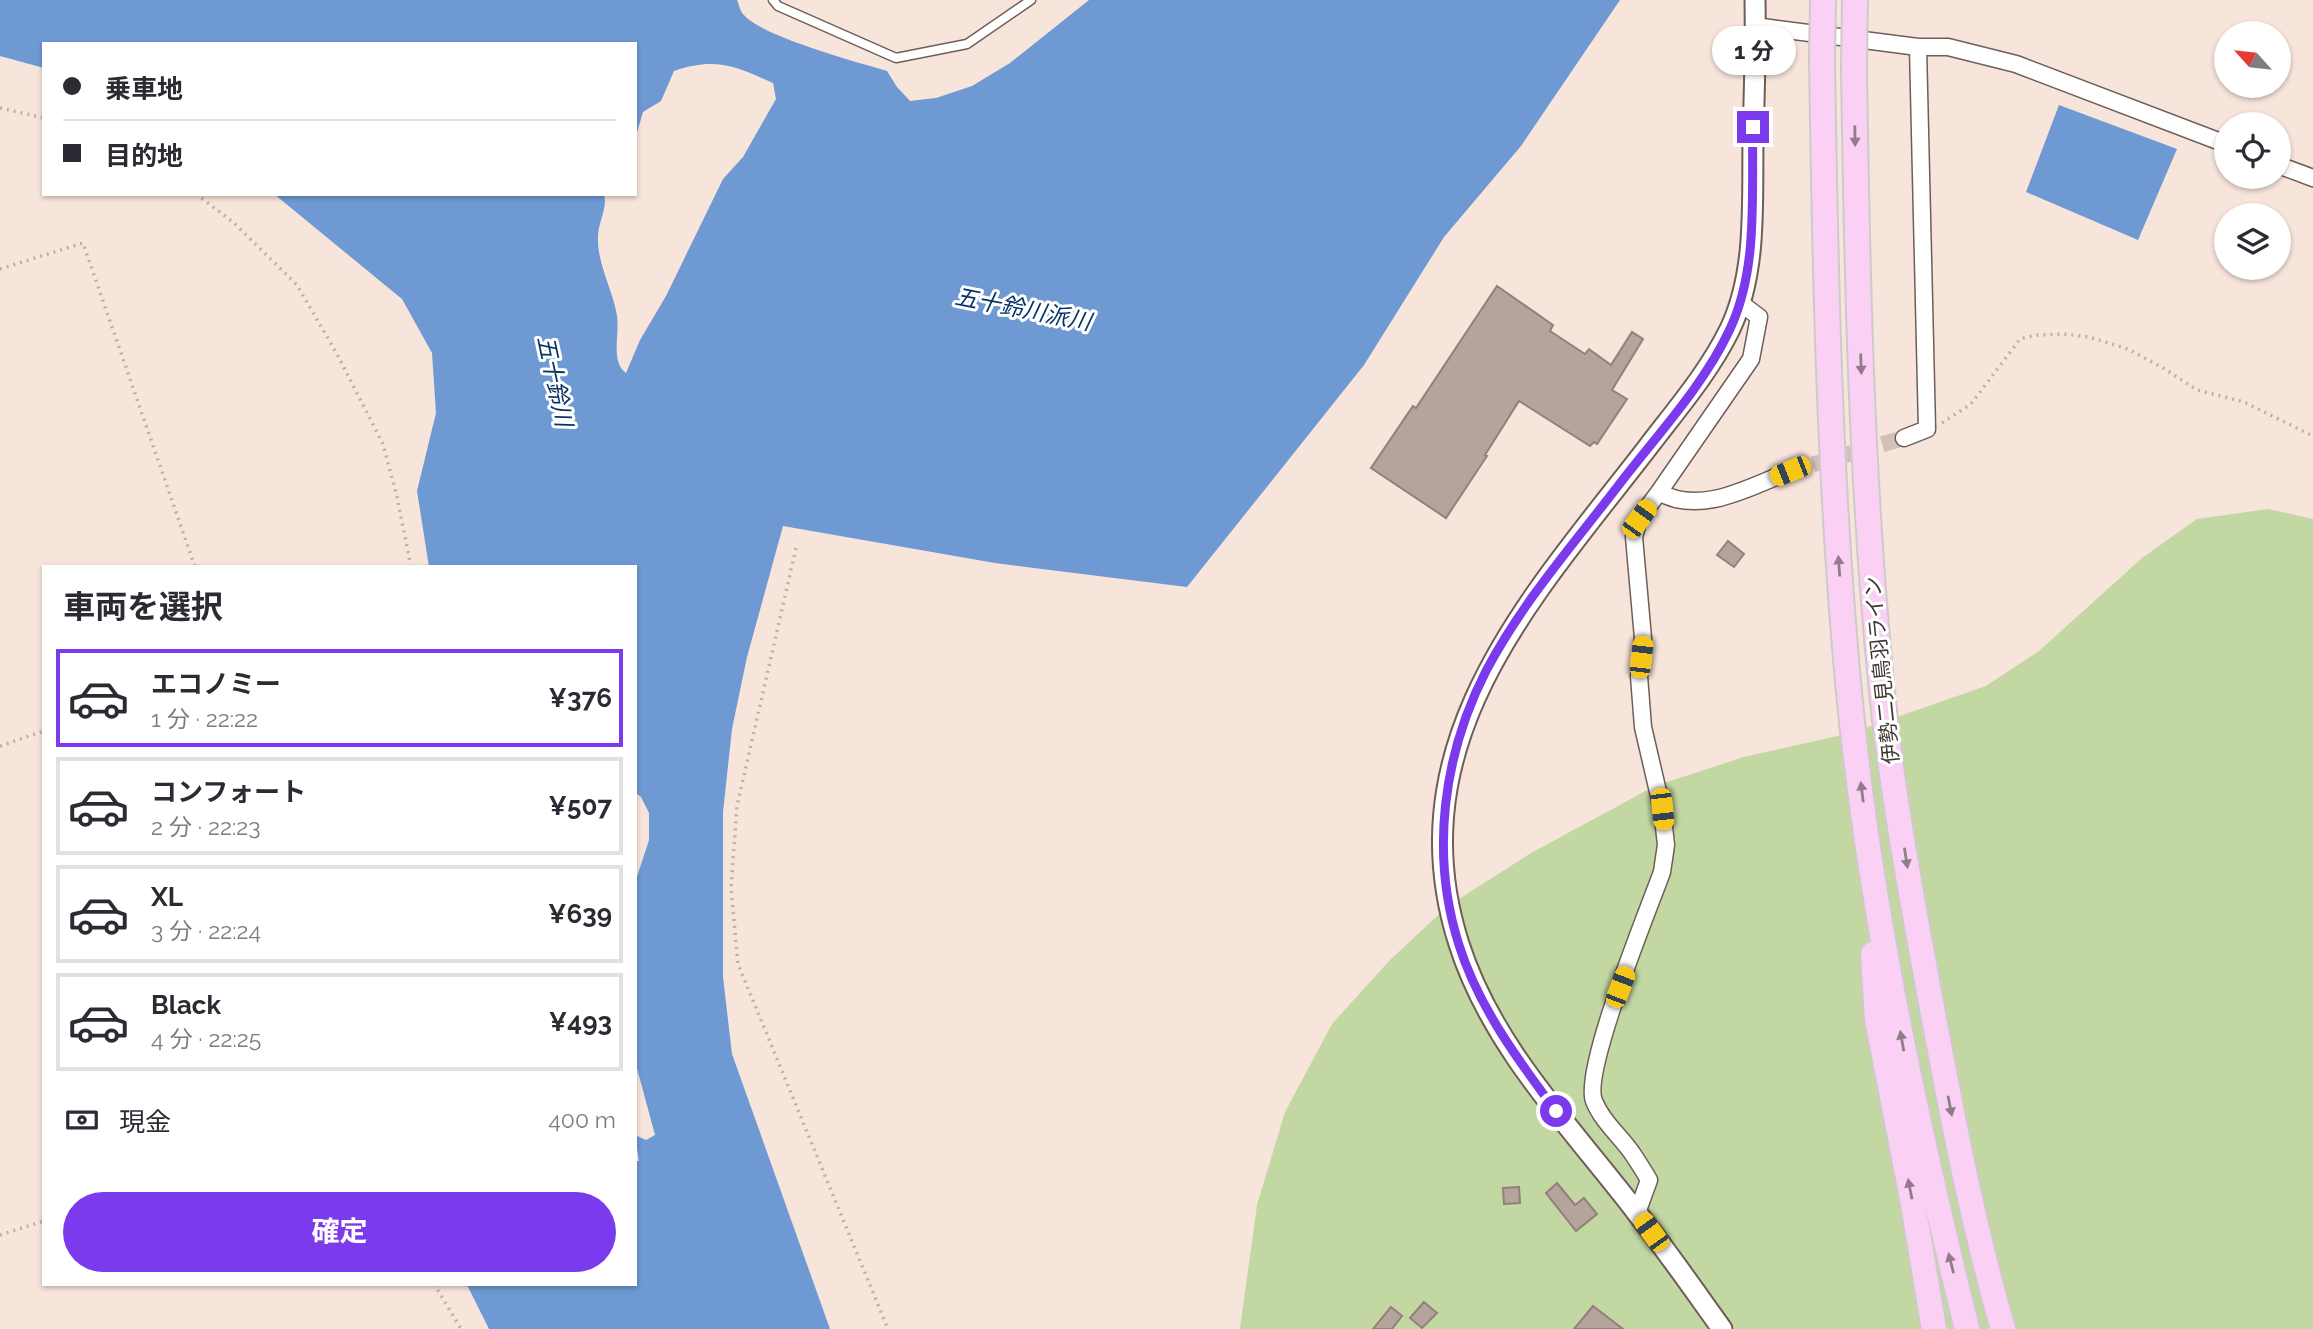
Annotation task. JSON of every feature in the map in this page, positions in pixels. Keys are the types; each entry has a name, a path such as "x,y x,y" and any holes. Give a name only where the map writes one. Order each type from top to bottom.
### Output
{"main road":[{"name":"伊勢二見鳥羽ライン","path":"1823,0 1825,275 1833,478 1848,684 1865,823 1905,1059 1968,1329"},
{"name":"伊勢二見鳥羽ライン","path":"1856,0 1854,68 1857,281 1866,481 1881,683 1916,921 1958,1147 1979,1244 2003,1329"},
{"path":"1865,823 1877,1019 1934,1329"},
{"path":"1958,1147 1987,1227 2017,1329"}],"street":[{"path":"1722,1329 1637,1213 1515,1057 1485,1003 1459,946 1448,900 1442,836 1461,727 1487,669 1524,609 1702,377 1730,328 1748,268 1755,0"},
{"path":"1755,26 1918,47 1948,47 2016,64 2214,139"},
{"path":"1904,438 1927,429 1918,47"},
{"path":"2291,170 2313,178"},
{"path":"1637,1213 1649,1180 1632,1153 1601,1114 1593,1100 1591,1083 1606,1027 1662,872 1666,845 1662,809 1643,727 1639,676 1643,638 1634,537 1639,519 1751,359 1759,317 1739,302"},
{"path":"1658,492 1693,502 1708,500 1729,495 1790,471"}],"lane":[{"path":"773,0 778,6 896,58 967,44 1031,0"}],"path":[{"path":"0,108 42,118"},
{"path":"199,196 233,222 297,285 337,354 383,444 411,565"},
{"path":"0,270 83,243 194,565"},
{"path":"1927,429 1946,422 1971,404 2021,339 2056,334 2078,335 2128,349 2197,390 2245,402 2313,436"},
{"path":"796,548 737,806 731,888 738,964 888,1329"},
{"path":"0,746 42,732"},
{"path":"0,1236 42,1222"},
{"path":"435,1286 461,1329"}],"green space":[{"path":"2268,509 2313,519 2313,1329 1240,1329 1257,1205 1285,1112 1332,1024 1390,960 1448,906 1531,853 1655,786 1744,757 1851,733 1986,686 2039,651 2142,558 2197,519"}],"water":[{"path":"0,0 737,0 744,15 770,32 811,48 887,71 910,101 936,98 972,86 1010,63 1089,0 1620,0 1521,146 1444,237 1364,365 1187,587 995,563 783,526 747,657 732,729 723,812 723,977 732,1054 830,1329 489,1329 468,1286 637,1286 637,1136 646,1140 655,1135 637,1068 637,877 649,840 649,813 637,794 637,565 429,565 417,491 436,413 432,353 402,299 276,196 604,196 598,247 617,316 618,362 626,373 640,340 666,296 723,179 743,157 776,99 773,83 725,65 701,65 674,71 661,101 643,112 637,132 637,42 42,42 42,67 0,56"},
{"path":"2059,105 2177,149 2138,240 2026,192"}],"building":[{"path":"1497,286 1553,325 1550,331 1585,354 1589,349 1611,365 1632,332 1643,339 1612,390 1627,399 1597,444 1594,442 1590,446 1519,401 1446,518 1371,468 1413,406 1416,408"},
{"path":"1728,541 1744,554 1734,567 1717,555"},
{"path":"1557,1183 1575,1205 1584,1198 1597,1214 1576,1231 1546,1193"},
{"path":"1519,1187 1520,1203 1504,1204 1503,1188"},
{"path":"1424,1302 1437,1313 1422,1328 1410,1318"},
{"path":"1593,1306 1623,1329 1574,1329"},
{"path":"1391,1307 1402,1316 1392,1329 1373,1329"}],"tunnel":[{"path":"1790,471 1904,438"}],"route":[{"path":"1556,1111 1515,1057 1485,1003 1459,946 1448,900 1442,836 1452,767 1461,727 1475,695 1487,669 1524,609 1702,377 1730,328 1748,268 1753,127"}],"water label":[{"name":"五十鈴川派川","path":"1023,309"},
{"name":"五十鈴川","path":"555,381"}]}
